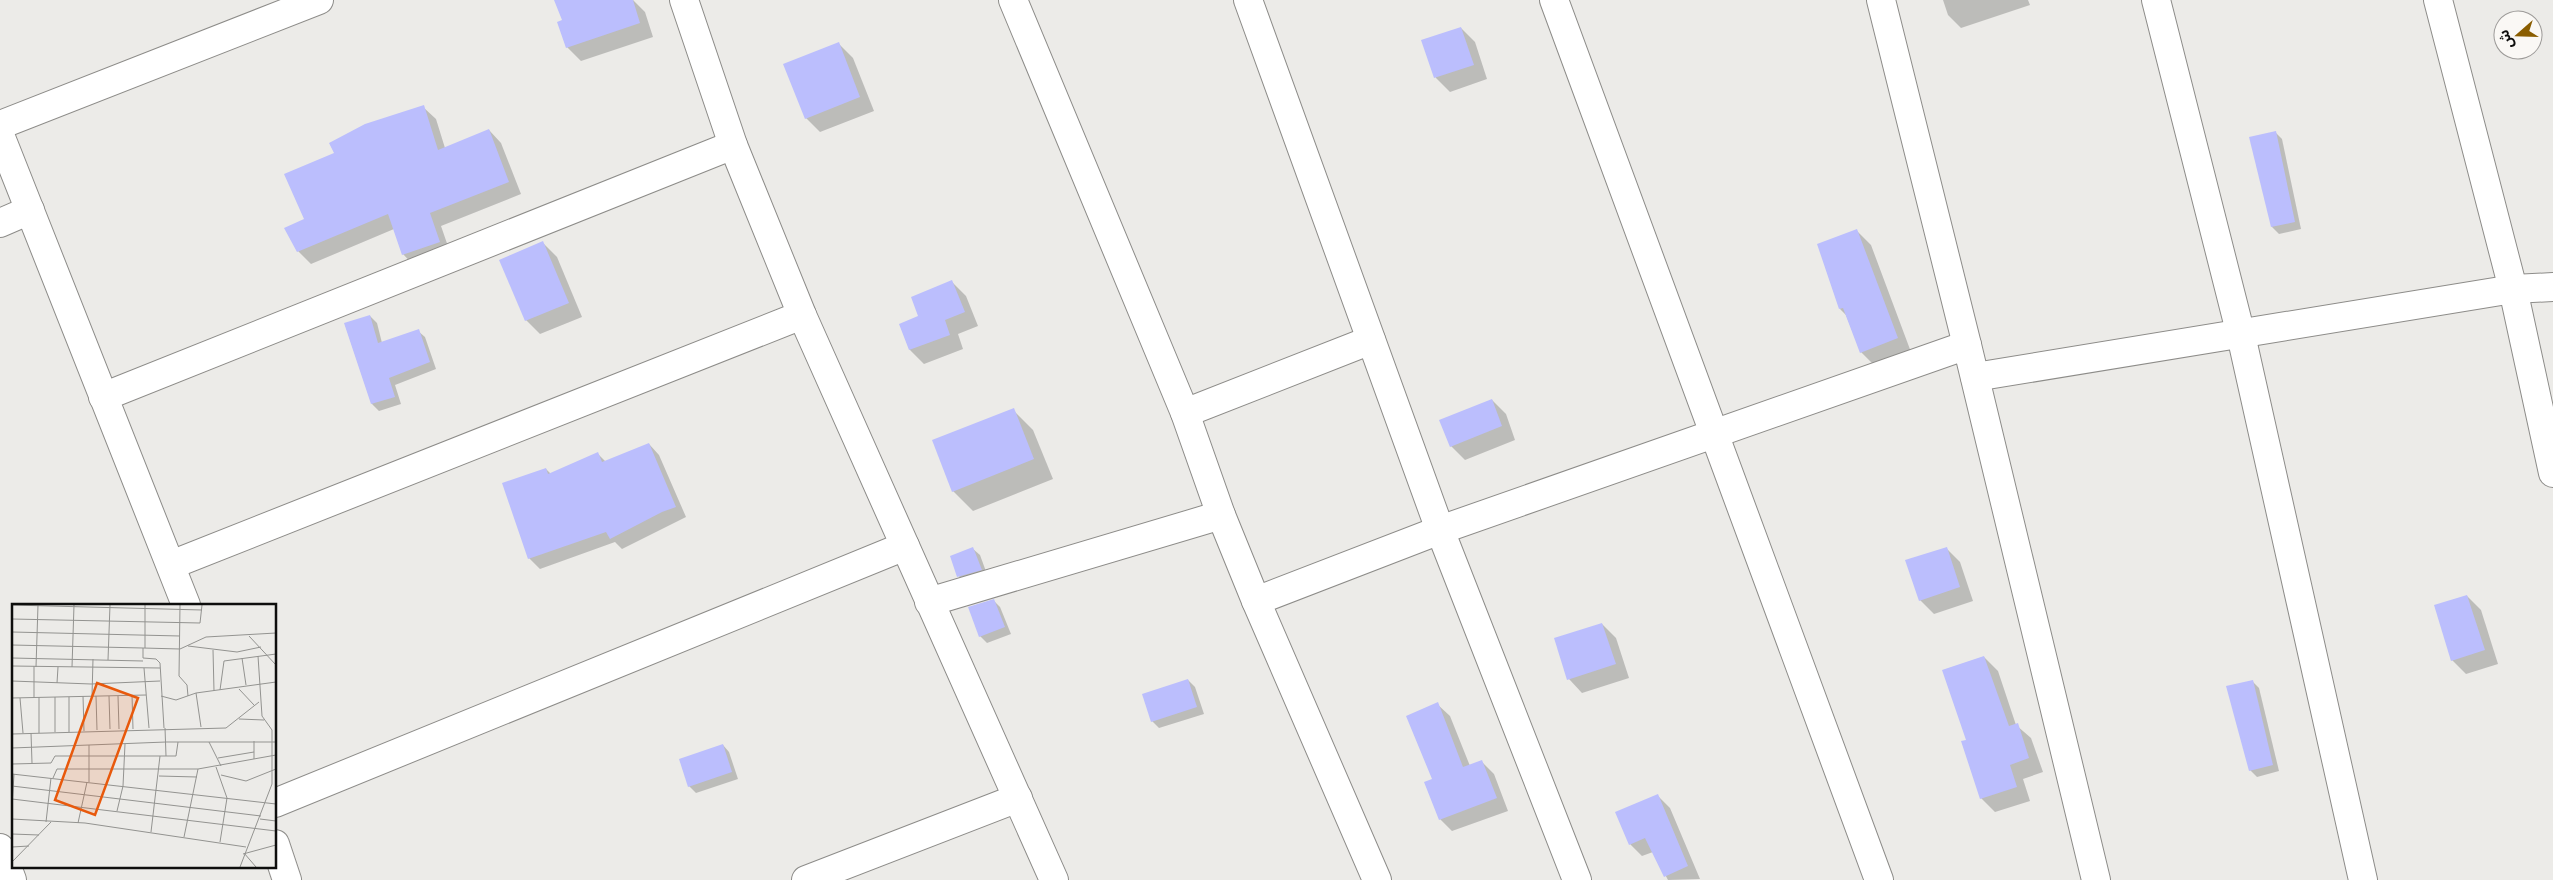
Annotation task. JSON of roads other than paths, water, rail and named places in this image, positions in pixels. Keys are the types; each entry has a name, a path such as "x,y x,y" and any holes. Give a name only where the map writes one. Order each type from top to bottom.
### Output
{"street":[{"path":"0,125 319,0"},
{"path":"684,0 733,145 802,315 1054,880"},
{"path":"1013,0 1185,413 1221,515 1256,601 1377,880"},
{"path":"1248,0 1440,530 1577,880"},
{"path":"1554,0 1879,880"},
{"path":"1881,0 1968,345 2096,880"},
{"path":"2156,0 2241,335 2363,880"},
{"path":"2438,0 2513,289 2553,473"},
{"path":"0,135 186,604"},
{"path":"103,397 733,145"},
{"path":"0,223 30,210"},
{"path":"1975,377 2513,289 2553,287"},
{"path":"171,565 802,315"},
{"path":"1185,413 1371,340"},
{"path":"1256,601 1440,530 1968,345"},
{"path":"929,602 1221,515"},
{"path":"276,803 905,546"},
{"path":"806,880 1018,798"},
{"path":"276,847 287,880"},
{"path":"0,848 12,880"}]}
